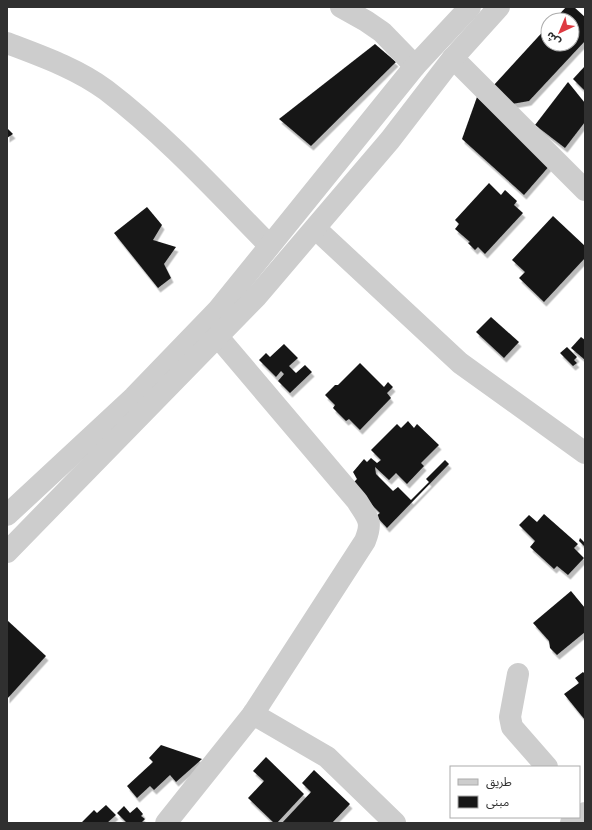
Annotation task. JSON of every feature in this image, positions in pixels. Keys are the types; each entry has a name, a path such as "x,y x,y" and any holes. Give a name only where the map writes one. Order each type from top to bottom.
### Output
{"street":[{"path":"341,7 382,32 415,66"},
{"path":"7,515 144,386 218,310 415,66 470,7"},
{"path":"7,552 256,297 390,140 453,58 499,7"},
{"path":"7,43 60,64 105,89 147,125 201,176 269,245"},
{"path":"453,58 585,190"},
{"path":"316,228 460,364 585,453"},
{"path":"166,823 253,714 365,541 370,528 369,520 357,501 218,337"},
{"path":"518,674 510,717 512,727 546,766"},
{"path":"253,714 327,757 395,823"}],"building":[{"path":"566,7 574,7 580,12 561,12"},
{"path":"580,12 585,17 585,41 580,46"},
{"path":"540,35 540,52 575,52 529,101 512,104 493,86"},
{"path":"375,44 396,62 311,146 279,119"},
{"path":"585,66 585,91 573,79"},
{"path":"568,82 585,103 585,122 565,148 535,125"},
{"path":"477,97 551,164 524,195 462,139"},
{"path":"7,128 13,134 7,138"},
{"path":"489,183 501,195 505,190 517,201 514,205 523,213 485,254 478,247 475,250 468,243 470,242 455,229 459,224 455,220"},
{"path":"147,207 162,225 153,240 176,247 164,264 171,278 158,288 114,233"},
{"path":"553,216 585,246 585,258 544,302 519,278 525,272 512,260"},
{"path":"491,317 519,342 504,358 476,332"},
{"path":"581,337 585,340 585,360 571,348"},
{"path":"284,344 298,358 289,366 296,373 305,365 312,372 290,393 278,381 284,374 281,371 276,377 259,360 266,353 270,357"},
{"path":"567,347 577,357 574,360 577,363 573,366 560,353"},
{"path":"360,363 384,387 388,382 393,387 387,393 391,398 360,430 349,419 346,421 333,408 335,405 325,395 335,385 338,385"},
{"path":"408,421 414,428 417,424 439,445 421,463 424,466 407,484 396,473 389,480 375,467 376,474 393,491 398,487 411,500 429,482 426,479 445,460 449,464 387,528 376,516 380,513 364,497 354,482 357,479 353,472 364,459 367,462 371,458 377,463 381,460 371,450 397,424 401,428"},
{"path":"544,514 578,544 574,548 584,558 568,575 557,566 554,569 530,547 535,541 519,525 529,515 537,522"},
{"path":"580,538 585,543 585,547 579,541"},
{"path":"571,591 585,608 585,632 557,655 550,648 549,641 533,623"},
{"path":"7,620 46,656 7,699"},
{"path":"583,672 585,674 585,720 564,694 579,683 575,678"},
{"path":"161,745 202,759 176,782 170,775 154,790 150,786 137,798 127,786 153,762 149,758"},
{"path":"266,757 304,794 277,823 274,823 248,798 264,781 253,771"},
{"path":"314,770 350,804 332,823 282,823 311,792 302,783"},
{"path":"106,805 116,815 107,823 81,823 94,810 97,813"},
{"path":"124,806 130,813 137,807 143,814 141,816 145,819 142,822 143,823 127,823 117,813"}]}
